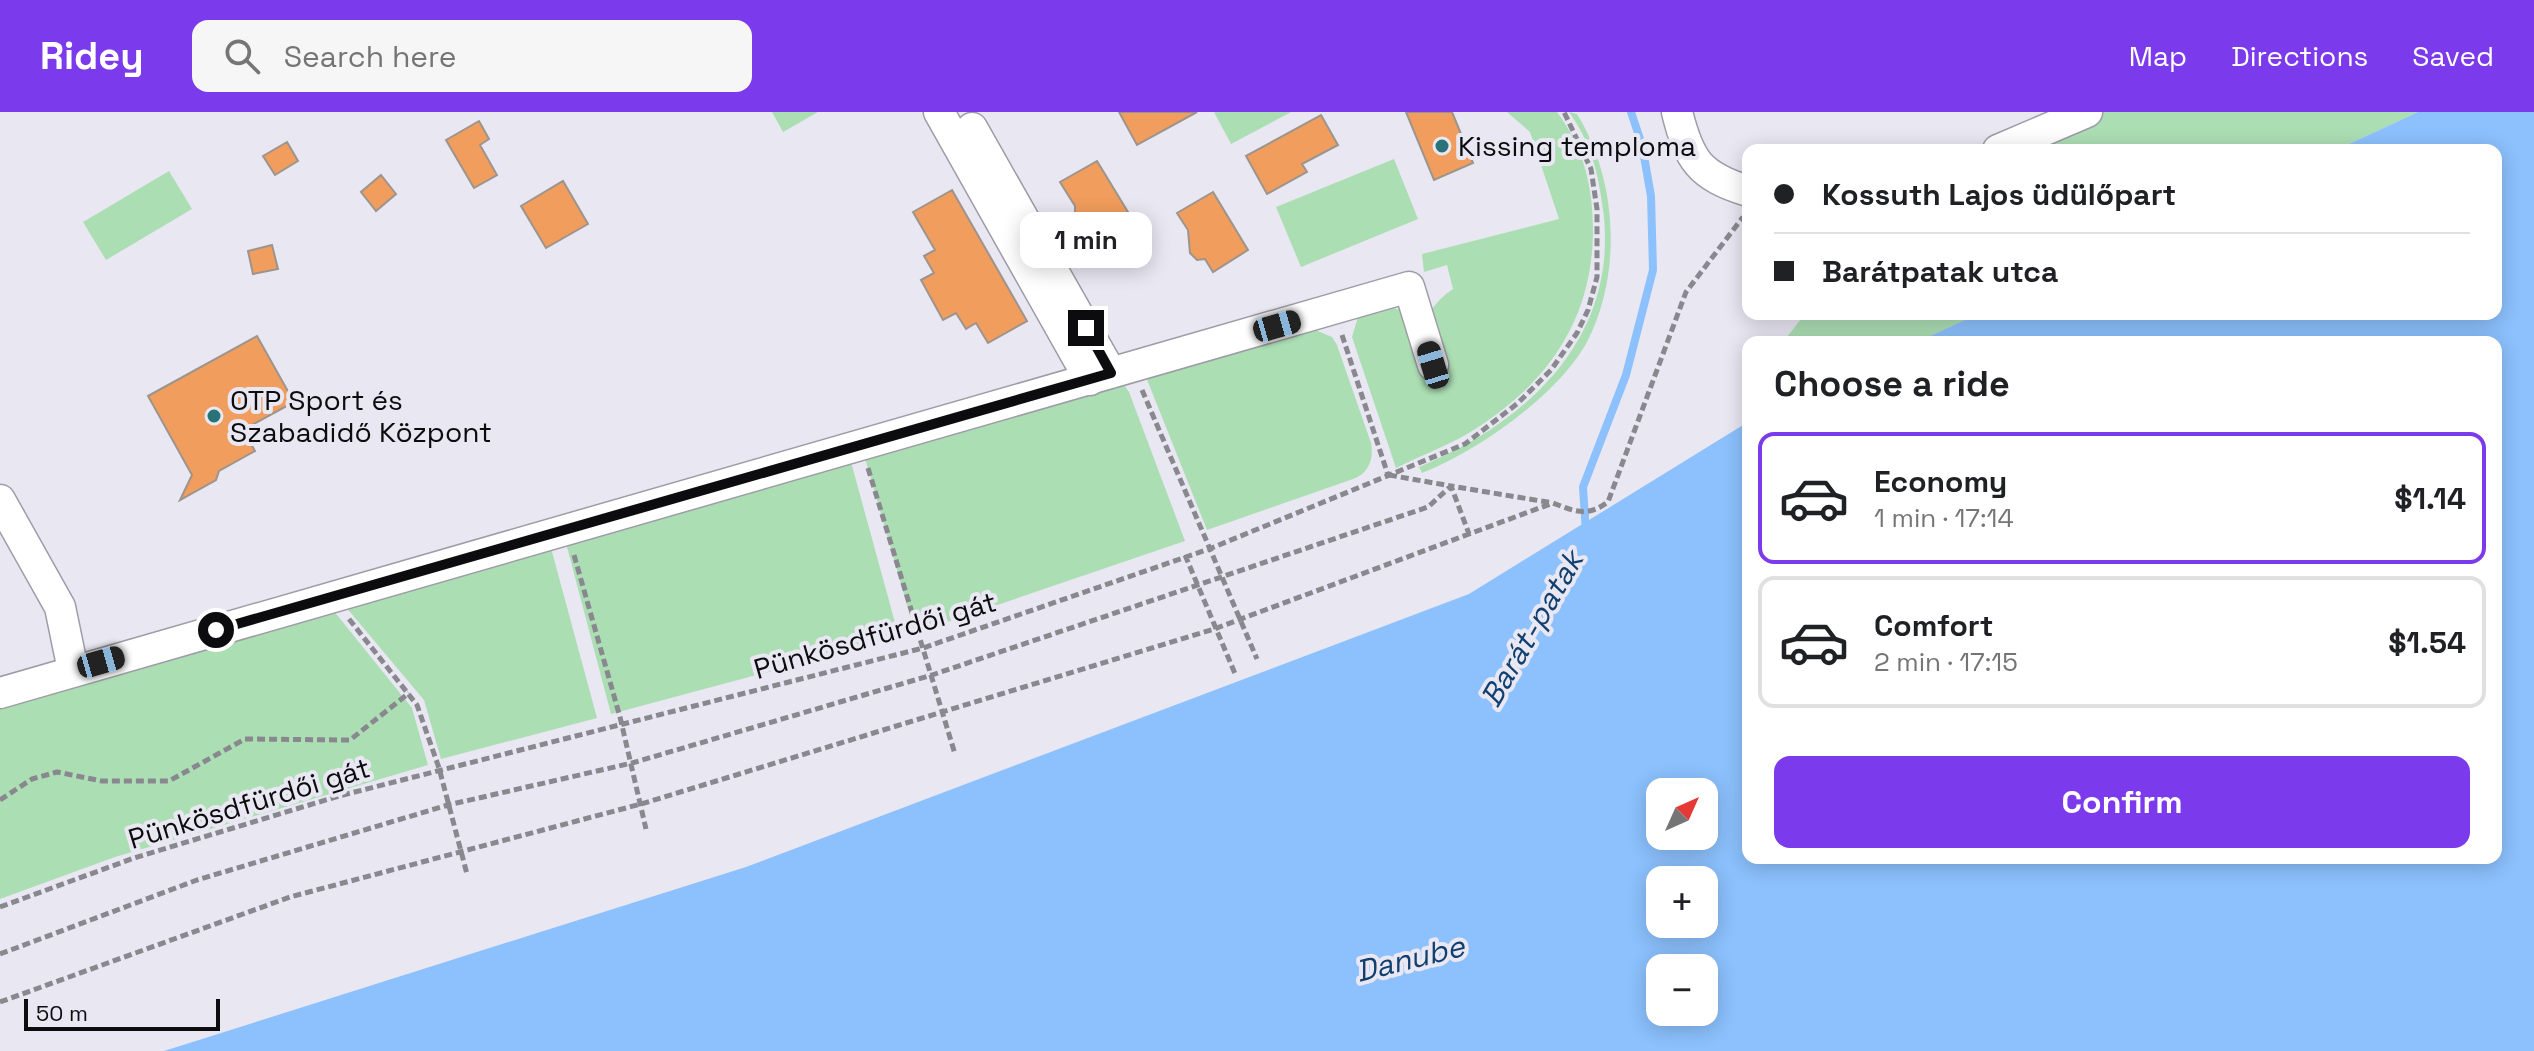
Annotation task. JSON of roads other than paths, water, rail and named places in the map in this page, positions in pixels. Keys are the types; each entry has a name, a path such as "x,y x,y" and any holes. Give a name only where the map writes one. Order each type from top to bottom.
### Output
{"street":[{"path":"939,112 1111,373"},
{"path":"962,112 1010,216"},
{"path":"1677,112 1694,159 1705,173 1742,189"},
{"path":"2012,144 2087,112"},
{"path":"0,693 1409,287 1433,365"},
{"path":"0,500 60,607 73,670"}],"water":[{"name":"Danube","path":"2418,112 2534,112 2534,1051 164,1051 746,867 1469,594 1742,426 1742,864 2502,864 2502,336 1930,336 1965,320 2502,320 2502,144 2349,144"}],"waterway":[{"name":"Barát-patak","path":"1586,533 1583,487 1626,375 1653,270 1651,196 1642,145 1631,112"}],"place":[{"name":"Kissing temploma","path":"1442,146"},
{"name":"OTP Sport és Szabadidő Központ","path":"214,416"}]}
